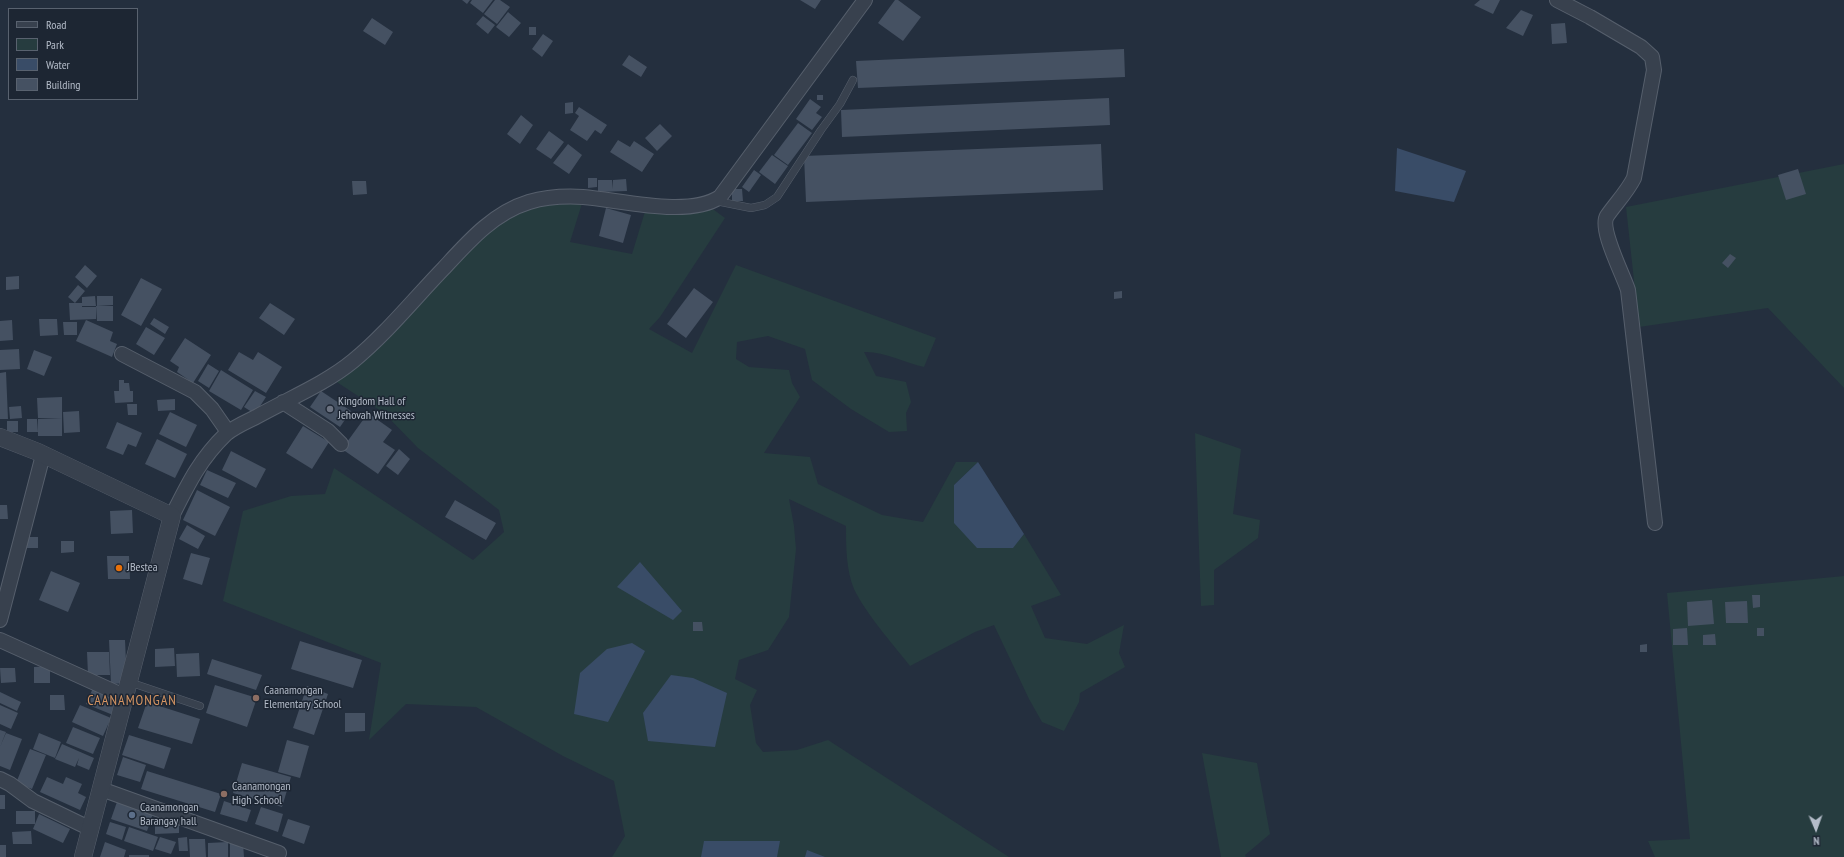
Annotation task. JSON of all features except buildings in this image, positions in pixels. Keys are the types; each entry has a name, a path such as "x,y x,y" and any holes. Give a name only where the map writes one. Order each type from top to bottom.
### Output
{"street":[{"path":"83,857 172,516 194,473 212,449 228,432 329,377 354,360 386,329 478,232 511,210 530,202 568,196 627,203 685,206 696,206 714,201 720,196 865,0"},
{"path":"1557,0 1590,17 1641,47 1652,57 1654,70 1634,178 1628,190 1606,218 1605,227 1609,242 1624,275 1628,290 1655,523"},
{"path":"122,354 195,392 212,409 228,432"},
{"path":"283,402 328,431 341,444"},
{"path":"0,437 43,455 172,516"},
{"path":"0,620 43,455"},
{"path":"0,640 128,689"},
{"path":"0,779 10,784 33,801 91,829"},
{"path":"101,789 279,853"}],"lane":[{"path":"714,201 751,208 765,205 777,197 840,104 853,80"},
{"path":"128,689 200,706"}],"green space":[{"path":"1844,164 1844,388 1768,308 1639,327 1626,207"},
{"path":"584,197 570,242 632,254 647,205 706,204 725,218 660,317 649,329 692,353 736,265 936,338 924,367 879,353 864,352 876,376 906,382 911,402 906,413 907,431 889,432 851,409 812,380 805,349 768,336 737,342 736,359 749,367 789,370 792,383 800,397 764,453 810,457 818,484 882,515 923,522 956,462 978,462 954,485 1012,548 1024,534 1061,595 1031,606 1045,638 1087,644 1124,625 1119,653 1125,667 1080,693 1079,702 1064,731 1042,722 1029,699 994,625 975,632 910,666 872,618 854,589 849,574 846,550 846,526 789,499 794,526 796,549 789,617 768,650 739,660 735,679 757,690 750,705 756,743 763,752 797,750 828,740 1009,857 612,857 625,836 614,781 563,756 476,707 406,704 369,740 381,663 223,601 243,511 291,496 325,494 334,468 473,560 504,532 499,510 418,448 384,413 329,377 434,279 519,206"},
{"path":"1195,433 1241,449 1233,514 1260,520 1258,538 1214,570 1214,605 1201,606"},
{"path":"1844,576 1844,857 1655,857 1648,841 1690,839 1667,593"},
{"path":"1202,753 1257,763 1270,834 1245,855 1246,857 1221,857"}],"water":[{"path":"1397,148 1466,171 1454,202 1395,191"},
{"path":"978,462 1024,534 1013,548 977,548 954,523 954,485"},
{"path":"640,562 682,611 673,620 617,587"},
{"path":"632,643 645,651 608,722 574,714 580,673 607,649"},
{"path":"671,675 693,678 727,693 715,747 648,741 643,713"},
{"path":"704,841 780,841 777,857 701,857"},
{"path":"807,850 825,857 805,857"}],"place":[{"name":"Kingdom Hall of Jehovah Witnesses","path":"330,409"},
{"name":"JBestea","path":"119,568"},
{"name":"Caanamongan Elementary School","path":"256,698"},
{"name":"Caanamongan High School","path":"224,794"},
{"name":"Caanamongan Barangay hall","path":"132,815"}],"district":[{"name":"CAANAMONGAN","path":"132,701"}]}
